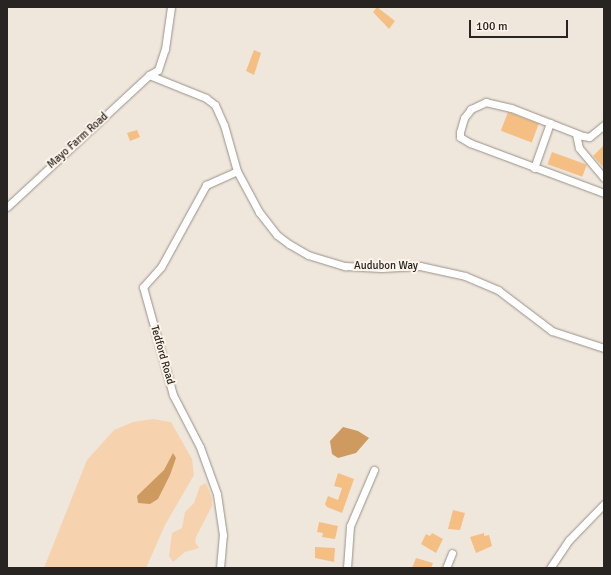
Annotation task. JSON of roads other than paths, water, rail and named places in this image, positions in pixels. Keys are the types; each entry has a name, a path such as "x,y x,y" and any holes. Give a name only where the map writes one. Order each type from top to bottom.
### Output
{"street":[{"path":"149,76 158,70 162,61 171,7"},
{"name":"Audubon Way","path":"149,76 206,98 214,105 224,125 237,171 268,224 289,244 308,255 345,266 381,268 420,266 465,276 498,290 552,331 604,348"},
{"name":"Mayo Farm Road","path":"7,207 149,76"},
{"path":"604,125 589,137 576,134 511,108 486,102 471,109 460,127 460,137 464,140 534,168 604,193"},
{"path":"534,168 550,123"},
{"path":"576,134 579,148 604,178"},
{"name":"Tedford Road","path":"220,568 222,528 212,477 173,395 143,287 160,267 206,185 237,171"},
{"path":"346,568 350,526 374,470"},
{"path":"550,568 568,540 604,504"},
{"path":"446,568 452,553"}]}
